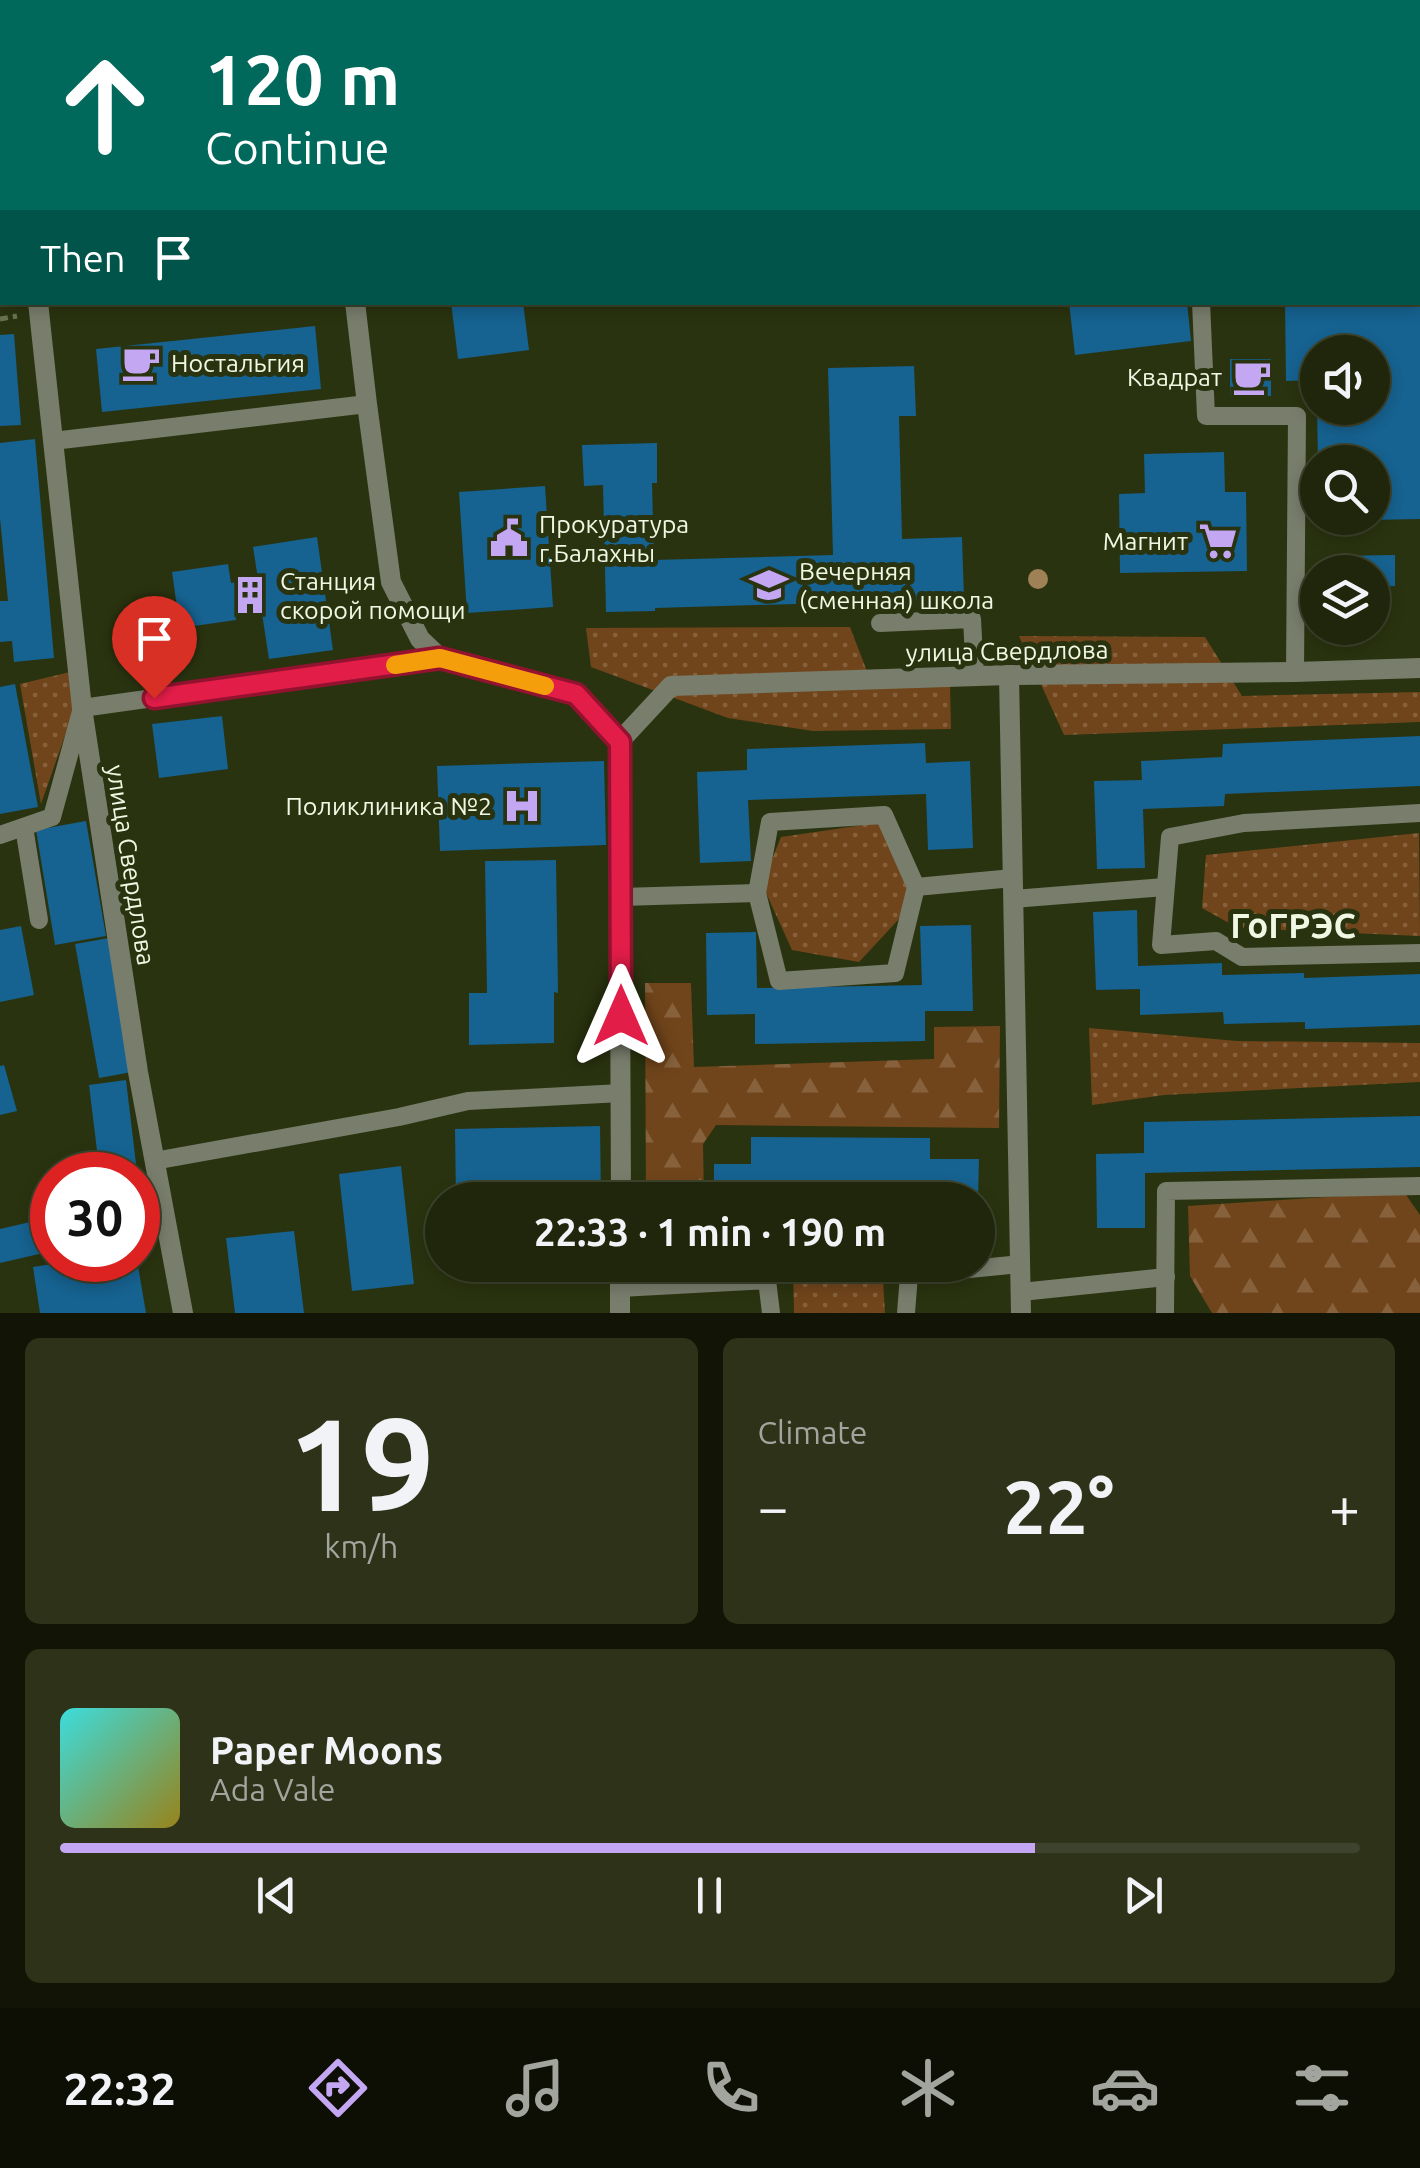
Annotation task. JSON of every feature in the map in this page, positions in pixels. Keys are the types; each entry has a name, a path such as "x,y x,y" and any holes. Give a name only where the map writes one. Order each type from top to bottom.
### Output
{"street":[{"name":"улица Свердлова","path":"38,305 82,708 152,1152"},
{"path":"355,305 391,582 420,639 440,658 576,694 620,742 621,1182"},
{"name":"улица Свердлова","path":"620,742 671,686 1420,668"},
{"path":"1009,675 1021,1302"},
{"name":"улица Свердлова","path":"160,1192 183,1313"},
{"path":"620,1282 620,1313"}],"lane":[{"path":"1201,305 1206,416 1297,416 1295,672"},
{"path":"53,441 366,404"},
{"path":"880,623 972,619 974,676"},
{"path":"0,835 52,817 82,708 440,658"},
{"path":"1420,813 1244,823 1170,838 1160,945 1216,941 1242,957 1420,953"},
{"path":"884,815 916,887 895,973 779,980 757,892 770,822 884,815"},
{"path":"24,827 38,920"},
{"path":"916,887 1166,887"},
{"path":"621,897 757,892"},
{"path":"160,1160 399,1118 468,1101 621,1093"},
{"path":"1166,1313 1166,1191 1420,1186"},
{"path":"995,1265 1020,1264"},
{"path":"1021,1302 1166,1277"},
{"path":"620,1288 679,1282"},
{"path":"769,1282 771,1313"},
{"path":"906,1313 908,1282"}],"green space":[{"path":"850,627 873,687 950,685 951,729 813,731 728,718 591,667 586,628"},
{"path":"1019,636 1205,637 1242,696 1420,692 1420,722 1064,735"},
{"path":"70,672 74,710 41,804 20,684"},
{"path":"891,821 912,905 859,962 792,950 762,884 781,837"},
{"path":"1419,833 1420,936 1238,928 1202,908 1206,855"},
{"path":"645,983 691,983 694,1067 934,1059 934,1027 1000,1026 999,1128 716,1125 703,1144 704,1182 646,1182"},
{"path":"1089,1028 1237,1041 1420,1043 1420,1082 1164,1095 1092,1105"},
{"path":"1404,1192 1420,1215 1420,1313 1212,1313 1190,1276 1188,1206"},
{"path":"793,1282 883,1282 885,1313 794,1313"}],"building":[{"path":"451,305 523,305 529,350 458,359"},
{"path":"1069,305 1187,305 1191,341 1075,355"},
{"path":"1285,305 1420,305 1420,519 1390,520 1390,445 1318,445 1317,425 1390,425 1390,335 1300,335 1300,381 1286,381"},
{"path":"315,326 321,389 102,412 96,349"},
{"path":"14,334 21,425 0,426 0,335"},
{"path":"1230,359 1271,359 1271,396 1230,396"},
{"path":"914,366 916,416 899,416 902,539 962,537 964,599 606,612 603,485 584,486 582,445 657,443 657,483 652,483 654,560 833,555 828,368"},
{"path":"35,439 54,658 14,662 12,641 0,642 0,601 8,601 0,518 0,443"},
{"path":"1224,452 1225,492 1246,492 1247,571 1120,573 1119,494 1145,493 1144,454"},
{"path":"545,486 553,607 467,613 459,492"},
{"name":"Станция скорой помощи","path":"317,537 333,650 269,659 261,607 235,611 236,620 180,628 172,572 228,564 231,583 258,579 253,547"},
{"path":"1390,555 1395,555 1395,586 1390,586"},
{"path":"15,684 38,807 0,814 0,687"},
{"path":"222,716 228,769 159,778 152,724"},
{"path":"1420,736 1420,786 1225,794 1224,806 1143,809 1145,868 1097,869 1094,781 1142,780 1141,761 1222,757 1223,744"},
{"path":"925,743 926,763 970,761 973,848 928,850 926,794 748,800 751,861 700,863 697,772 747,770 747,749"},
{"name":"Поликлиника №2","path":"604,761 606,845 440,851 437,766"},
{"path":"86,821 106,936 55,945 36,830"},
{"path":"556,860 558,993 554,992 554,1043 469,1045 469,993 487,993 485,861"},
{"path":"1137,910 1138,966 1222,963 1222,975 1304,973 1304,978 1420,974 1420,1025 1305,1029 1305,1022 1224,1024 1223,1012 1140,1015 1140,989 1096,990 1093,912"},
{"path":"971,925 973,1011 925,1011 925,1041 755,1044 755,1014 707,1015 706,933 756,932 757,988 922,985 920,926"},
{"path":"21,926 34,995 0,1002 0,930"},
{"path":"109,938 132,1072 99,1078 75,944"},
{"path":"4,1065 17,1111 0,1115 0,1066"},
{"path":"126,1080 135,1152 97,1152 89,1085"},
{"path":"1420,1116 1420,1167 1145,1173 1145,1228 1097,1228 1096,1154 1144,1153 1144,1122"},
{"path":"600,1126 601,1182 456,1182 455,1129"},
{"path":"751,1137 930,1138 930,1159 979,1159 978,1182 714,1182 714,1164 751,1164"},
{"path":"401,1166 414,1284 352,1291 339,1174"},
{"path":"30,1222 30,1256 0,1263 0,1229"},
{"path":"294,1231 304,1313 235,1313 226,1238"},
{"path":"35,1282 141,1282 146,1313 40,1313"}],"slow traffic":[{"path":"395,665 440,658 545,686"}],"place":[{"name":"Ностальгия","path":"141,363"},
{"name":"Квадрат","path":"1252,377"},
{"name":"Прокуратура г.Балахны","path":"509,538"},
{"name":"Магнит","path":"1218,541"},
{"name":"Вечерняя (сменная) школа","path":"769,585"},
{"name":"Станция скорой помощи","path":"250,595"},
{"name":"Поликлиника №2","path":"522,806"}],"district":[{"name":"ГоГРЭС","path":"1293,926"}],"route":[{"path":"154,698 440,658 576,694 620,742 621,1016"}]}
